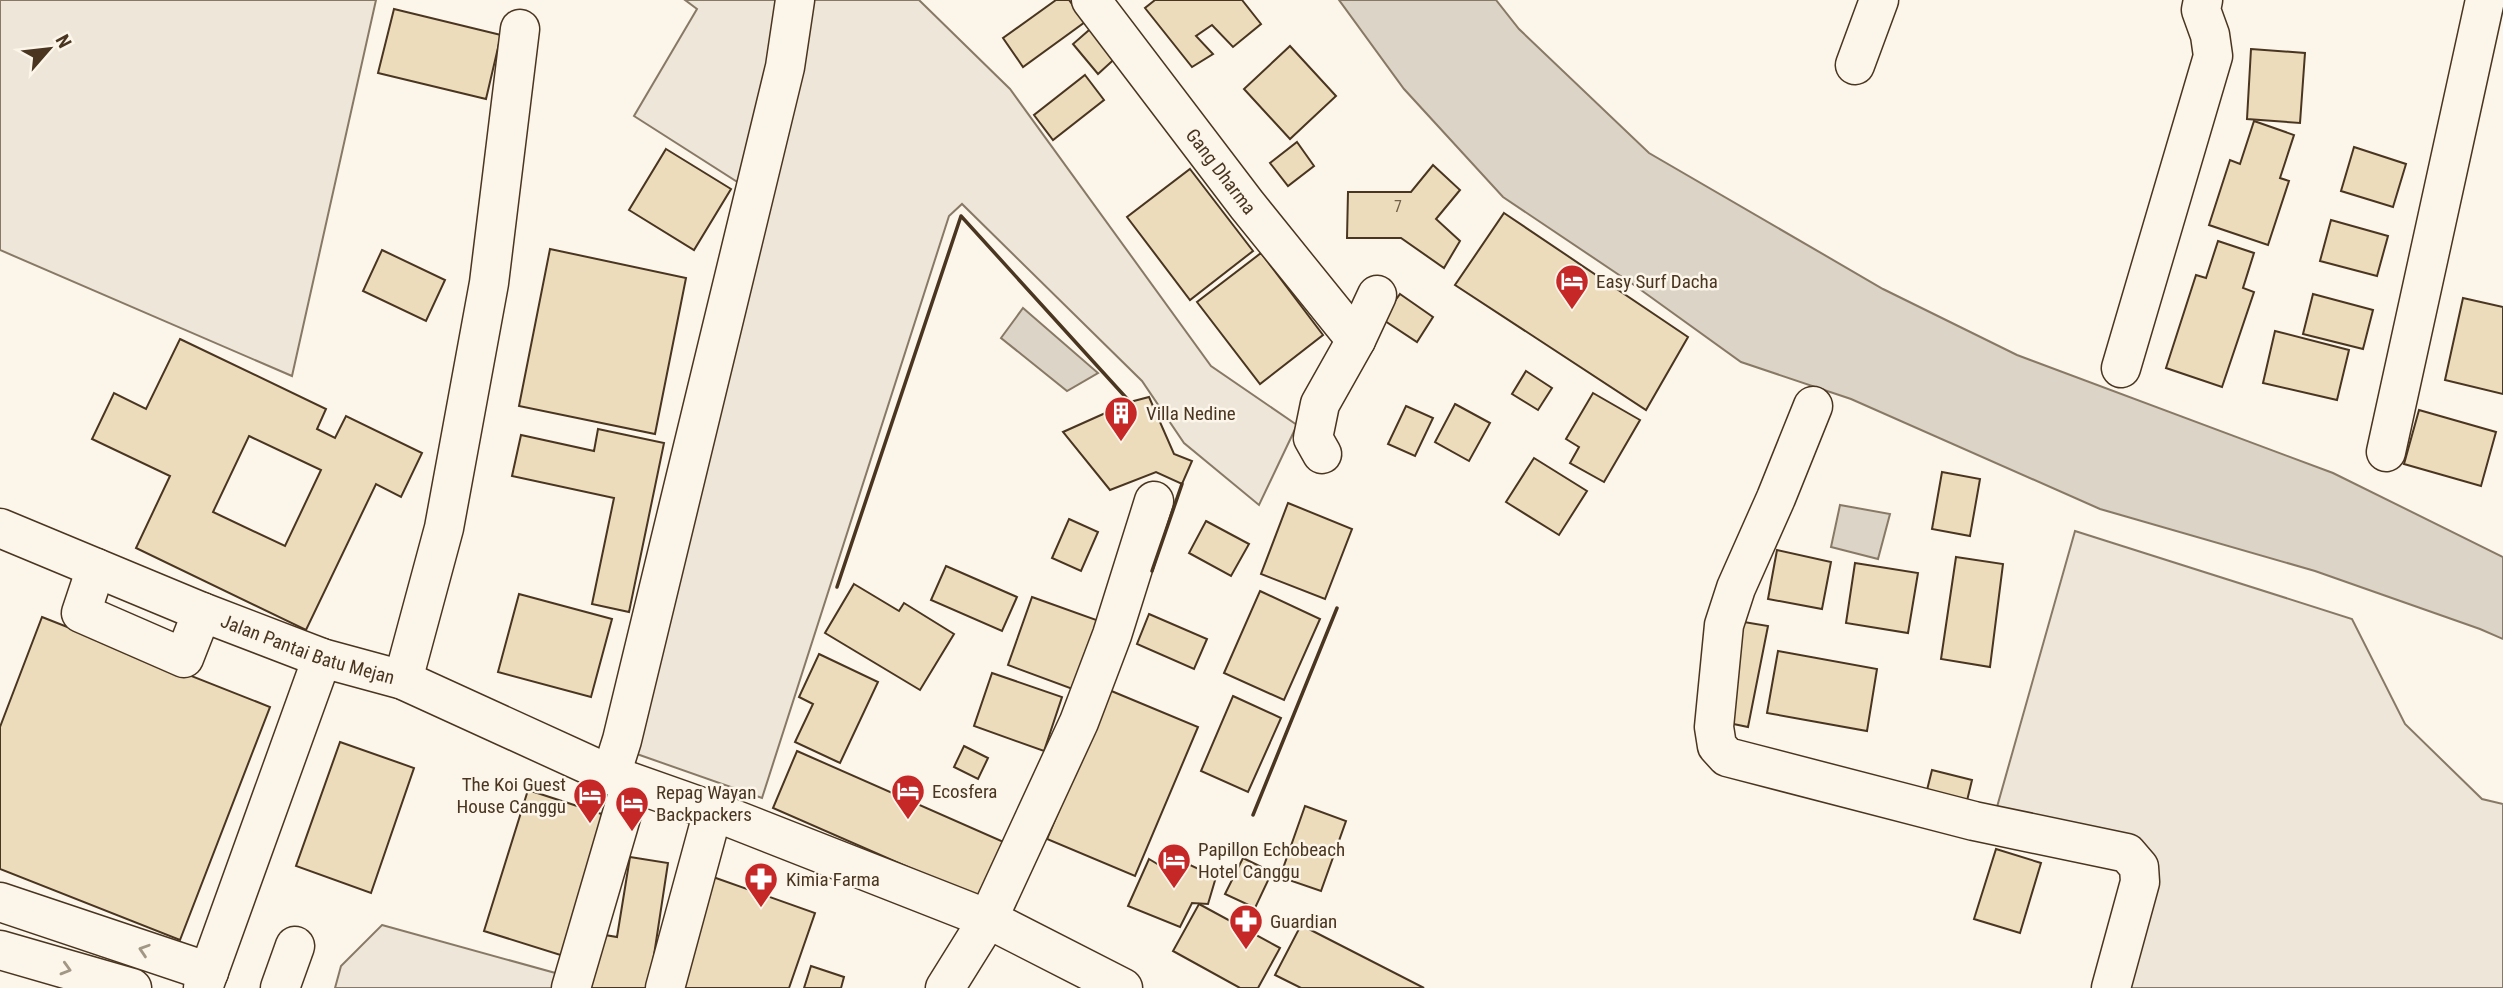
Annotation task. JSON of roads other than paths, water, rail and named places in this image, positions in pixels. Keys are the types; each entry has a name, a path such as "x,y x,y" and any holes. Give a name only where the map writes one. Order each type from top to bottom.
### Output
{"street":[{"path":"571,988 621,779 628,713 782,80 795,0"},
{"name":"Gang Dharma","path":"1091,0 1247,205 1356,340"},
{"path":"1855,65 1879,0"},
{"path":"2121,368 2213,56 2210,35 2201,10 2203,0"},
{"path":"2385,452 2485,0"},
{"path":"402,680 444,528 487,297 520,29"},
{"path":"1321,454 1313,438 1320,404 1356,340 1377,295"},
{"path":"1813,406 1736,588 1724,625 1714,727 1717,746 1727,757 1974,821 2127,853 2140,867 2140,882 2111,988"},
{"path":"945,988 988,919 1079,722 1094,685 1154,501"},
{"name":"Jalan Pantai Batu Mejan","path":"0,528 202,612 322,658 402,680 621,779 713,811 988,919 1123,988"},
{"path":"0,902 206,980 322,658"},
{"path":"665,988 713,811"},
{"path":"280,988 295,946"},
{"path":"0,950 132,988"}],"place":[{"name":"Easy Surf Dacha","path":"1572,311"},
{"name":"Villa Nedine","path":"1121,443"},
{"name":"Ecosfera","path":"908,821"},
{"name":"The Koi Guest House Canggu","path":"590,825"},
{"name":"Repag Wayan Backpackers","path":"632,833"},
{"name":"Papillon Echobeach Hotel Canggu","path":"1174,890"},
{"name":"Kimia Farma","path":"761,909"},
{"name":"Guardian","path":"1246,951"}]}
